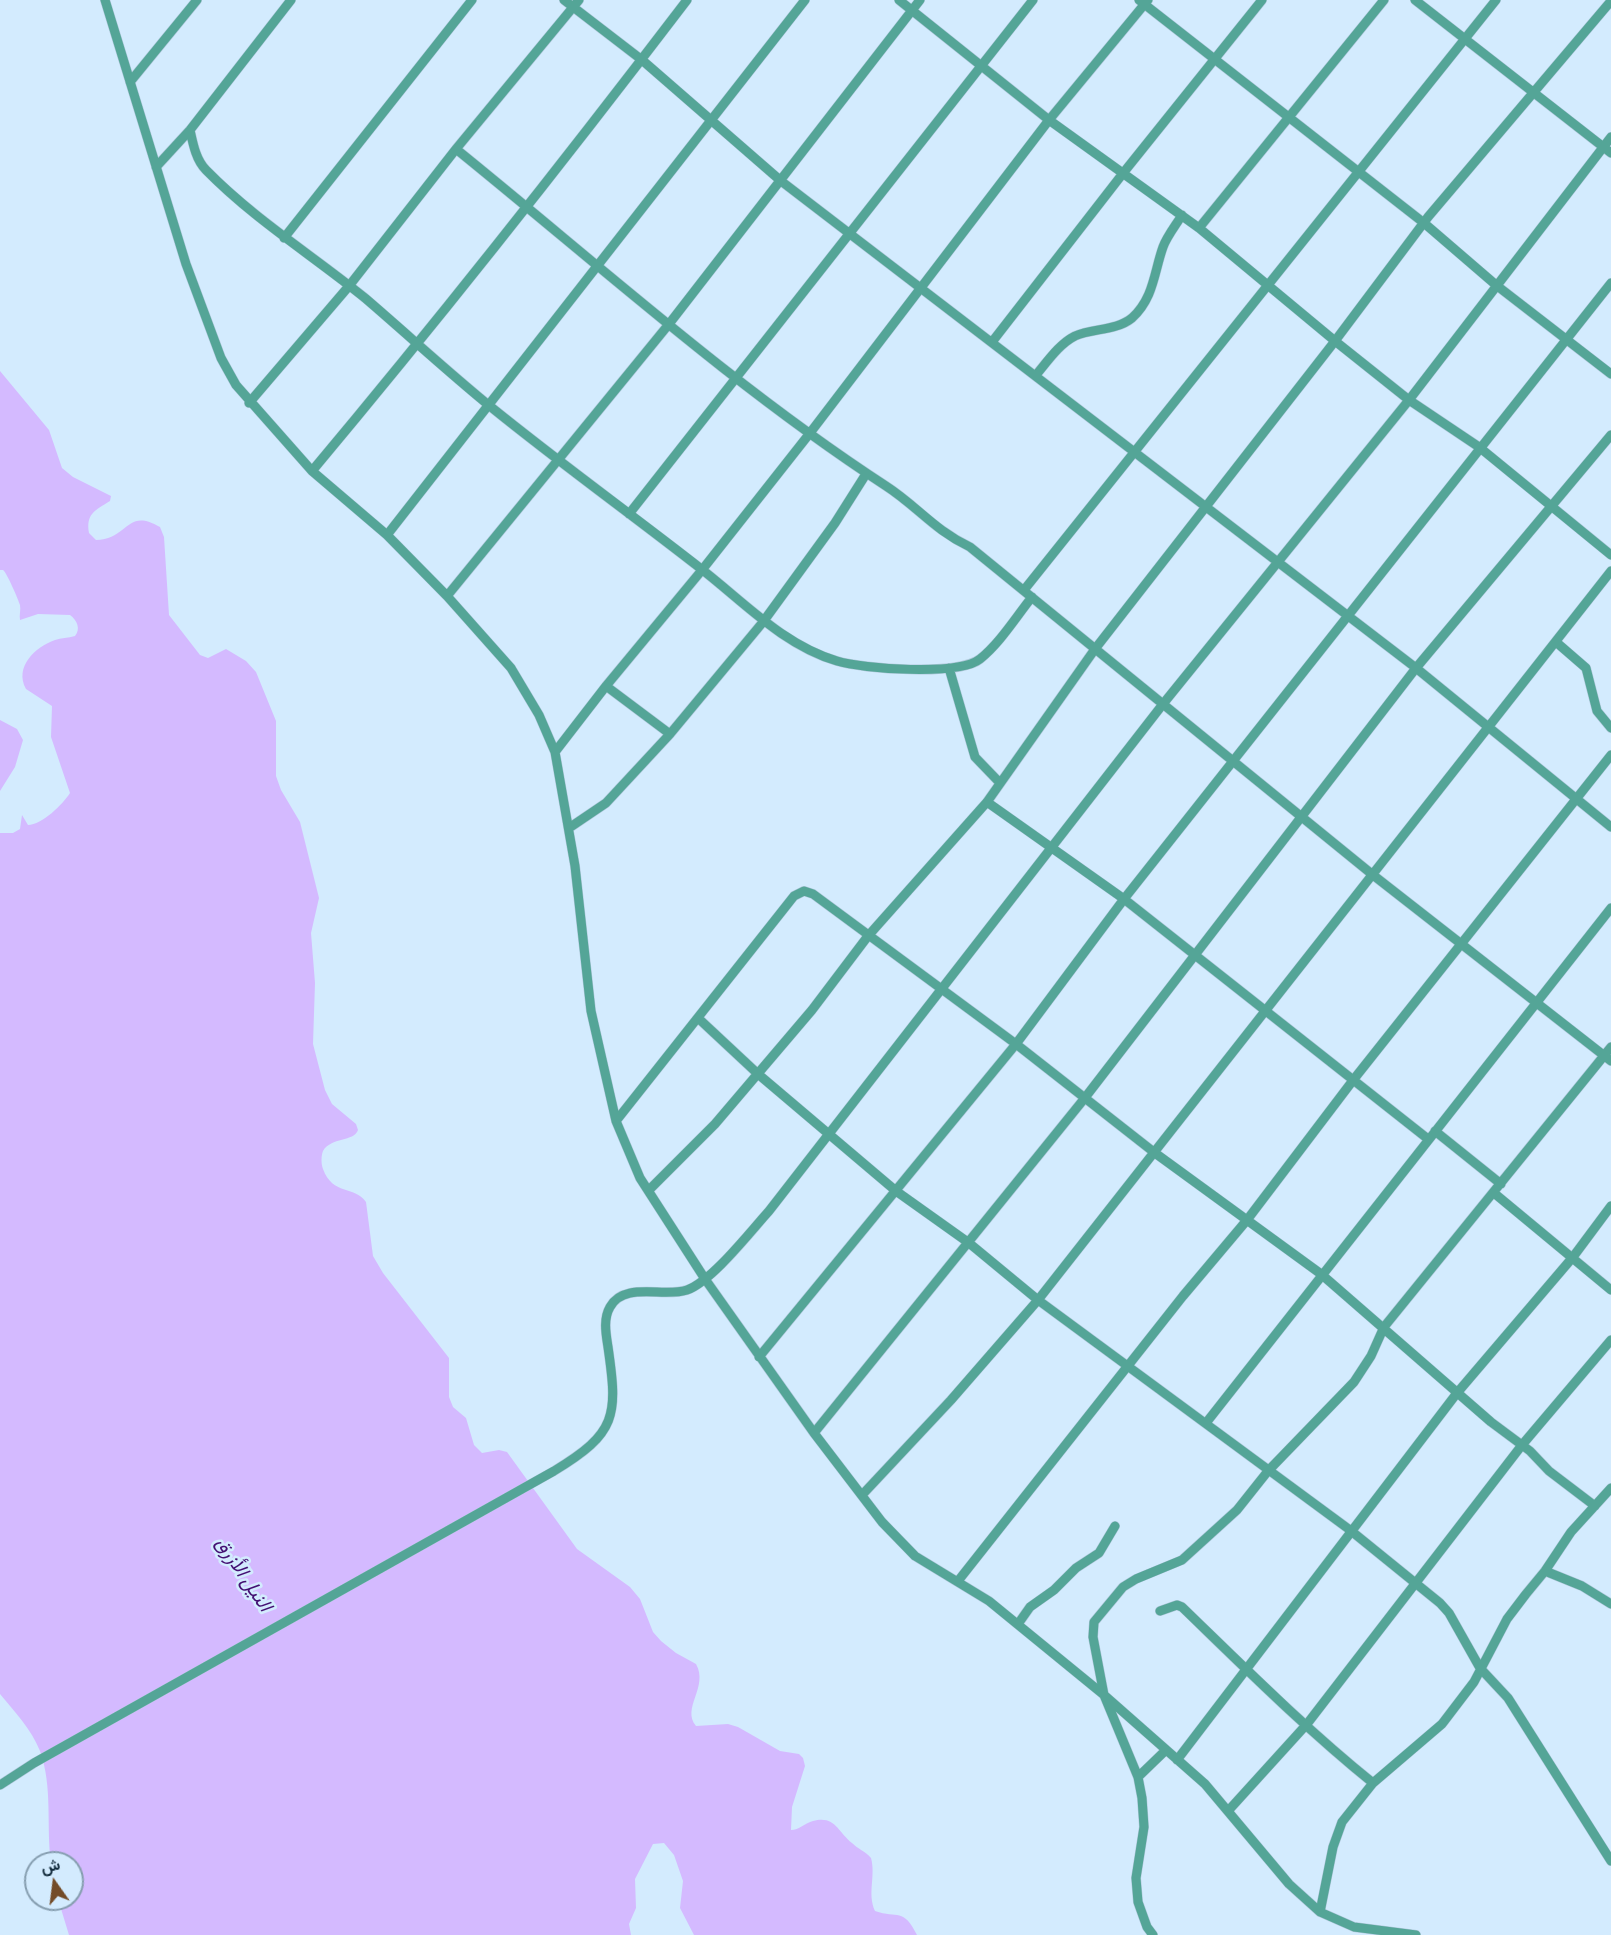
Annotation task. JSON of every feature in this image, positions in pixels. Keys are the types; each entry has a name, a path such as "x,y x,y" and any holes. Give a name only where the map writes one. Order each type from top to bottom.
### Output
{"street":[{"path":"105,0 186,264 221,358 249,403 312,471 387,535 447,596 511,668 539,715 555,752 569,828 591,1011 616,1121 631,1162 705,1279 814,1433 896,1539 915,1556 958,1581 1018,1624 1104,1695 1205,1784 1289,1884 1320,1912 1354,1927 1416,1935"},
{"path":"130,82 197,0"},
{"path":"156,167 190,130 291,0"},
{"path":"285,237 472,0"},
{"path":"564,0 576,4 781,181 1134,449 1416,668 1611,827"},
{"path":"312,471 419,344 687,0"},
{"path":"387,535 805,0"},
{"path":"899,0 1049,120 1199,228 1409,400 1479,447 1611,555"},
{"path":"447,596 669,324 920,0"},
{"path":"629,514 1033,0"},
{"path":"992,342 1262,0"},
{"path":"1199,228 1384,0"},
{"path":"1416,0 1607,150"},
{"path":"1024,590 1134,449 1496,0"},
{"path":"649,1190 715,1124 812,1010 868,936 987,802 1095,649 1207,507 1424,223 1611,0"},
{"path":"555,752 810,433 1049,120 1144,1 1215,61 1424,223 1496,285 1611,374"},
{"path":"249,403 349,286 456,149 576,4"},
{"path":"190,130 203,167 285,237 349,286 488,405 702,570 763,622 813,652 840,662 881,668 949,668 980,660 1032,597"},
{"path":"0,1785 33,1763 554,1471 588,1448 608,1424 615,1395 605,1330 609,1308 615,1301 634,1292 685,1291 705,1279 769,1211 940,988 1053,848 1163,704 1409,400 1496,285 1607,150 1611,137"},
{"path":"456,149 669,324 810,433 866,474 902,496 947,536 970,547 1235,760 1373,875 1608,1058"},
{"path":"1036,375 1059,348 1075,336 1114,327 1130,319 1139,310 1154,286 1163,246 1182,215"},
{"path":"759,1357 1016,1044 1124,899 1479,447 1611,283"},
{"path":"814,1433 1084,1099 1416,668 1611,435"},
{"path":"569,828 606,802 670,735 763,622 829,532 866,474"},
{"path":"862,1495 951,1400 1038,1300 1611,571"},
{"path":"1556,642 1586,668 1597,711 1611,728"},
{"path":"949,668 975,757 1000,783"},
{"path":"606,686 670,735"},
{"path":"958,1581 1127,1366 1247,1220 1354,1079 1611,755"},
{"path":"987,802 1124,899 1268,1010 1428,1139"},
{"path":"616,1121 794,896 804,891 813,894 1016,1044 1155,1153 1321,1274 1457,1393 1522,1444 1549,1471 1596,1506"},
{"path":"1206,1423 1611,908"},
{"path":"698,1018 758,1074 896,1191 969,1243 1038,1300 1350,1530 1449,1613 1480,1668 1508,1698 1611,1861"},
{"path":"1153,1935 1147,1927 1138,1902 1136,1878 1145,1811 1138,1777 1104,1695 1093,1637 1094,1622 1130,1582 1182,1560 1237,1510 1268,1471 1354,1382 1371,1356 1383,1327 1608,1058 1611,1047"},
{"path":"1435,1131 1501,1184"},
{"path":"1494,1193 1611,1290"},
{"path":"1177,1760 1350,1530 1457,1393 1573,1257 1611,1206"},
{"path":"1228,1811 1307,1724 1522,1444 1611,1340"},
{"path":"1320,1912 1336,1835 1342,1822 1373,1783 1442,1724 1474,1682 1507,1619 1545,1571 1571,1532 1611,1488"},
{"path":"1018,1624 1030,1608 1054,1590 1076,1568 1099,1554 1115,1526"},
{"path":"1545,1571 1582,1586 1611,1604"},
{"path":"1160,1611 1177,1605 1182,1607 1328,1746 1373,1783"},
{"path":"1138,1777 1166,1750"}],"water":[{"name":"النيل الأزرق","path":"0,371 49,430 62,468 73,477 111,496 110,501 90,517 89,533 96,540 107,538 140,520 160,527 164,537 169,615 200,655 208,658 226,649 246,661 256,672 276,721 276,776 281,790 300,822 319,898 311,933 315,983 313,1044 325,1090 332,1104 356,1124 358,1130 356,1134 331,1144 323,1151 322,1167 332,1183 356,1193 366,1202 373,1256 383,1273 449,1358 449,1397 453,1407 466,1418 474,1445 482,1453 499,1450 507,1452 577,1549 630,1587 640,1599 653,1632 676,1653 696,1664 699,1681 692,1719 696,1726 728,1724 738,1727 780,1751 799,1754 803,1758 805,1766 792,1807 791,1830 820,1820 826,1820 836,1826 847,1839 871,1858 872,1898 875,1911 904,1917 917,1935 694,1935 680,1908 683,1881 674,1855 664,1843 653,1844 635,1879 636,1908 629,1924 631,1935 69,1935 62,1911 84,1911 84,1851 50,1851 48,1793 40,1751 32,1735 0,1694 0,833 13,833 20,829 22,815 28,825 46,818 70,793 51,737 52,706 26,689 23,673 28,659 40,648 55,640 75,636 78,628 75,619 70,615 38,614 20,620 19,602 7,576 3,570 0,570"},
{"path":"0,720 17,729 23,740 15,767 0,791"}]}
